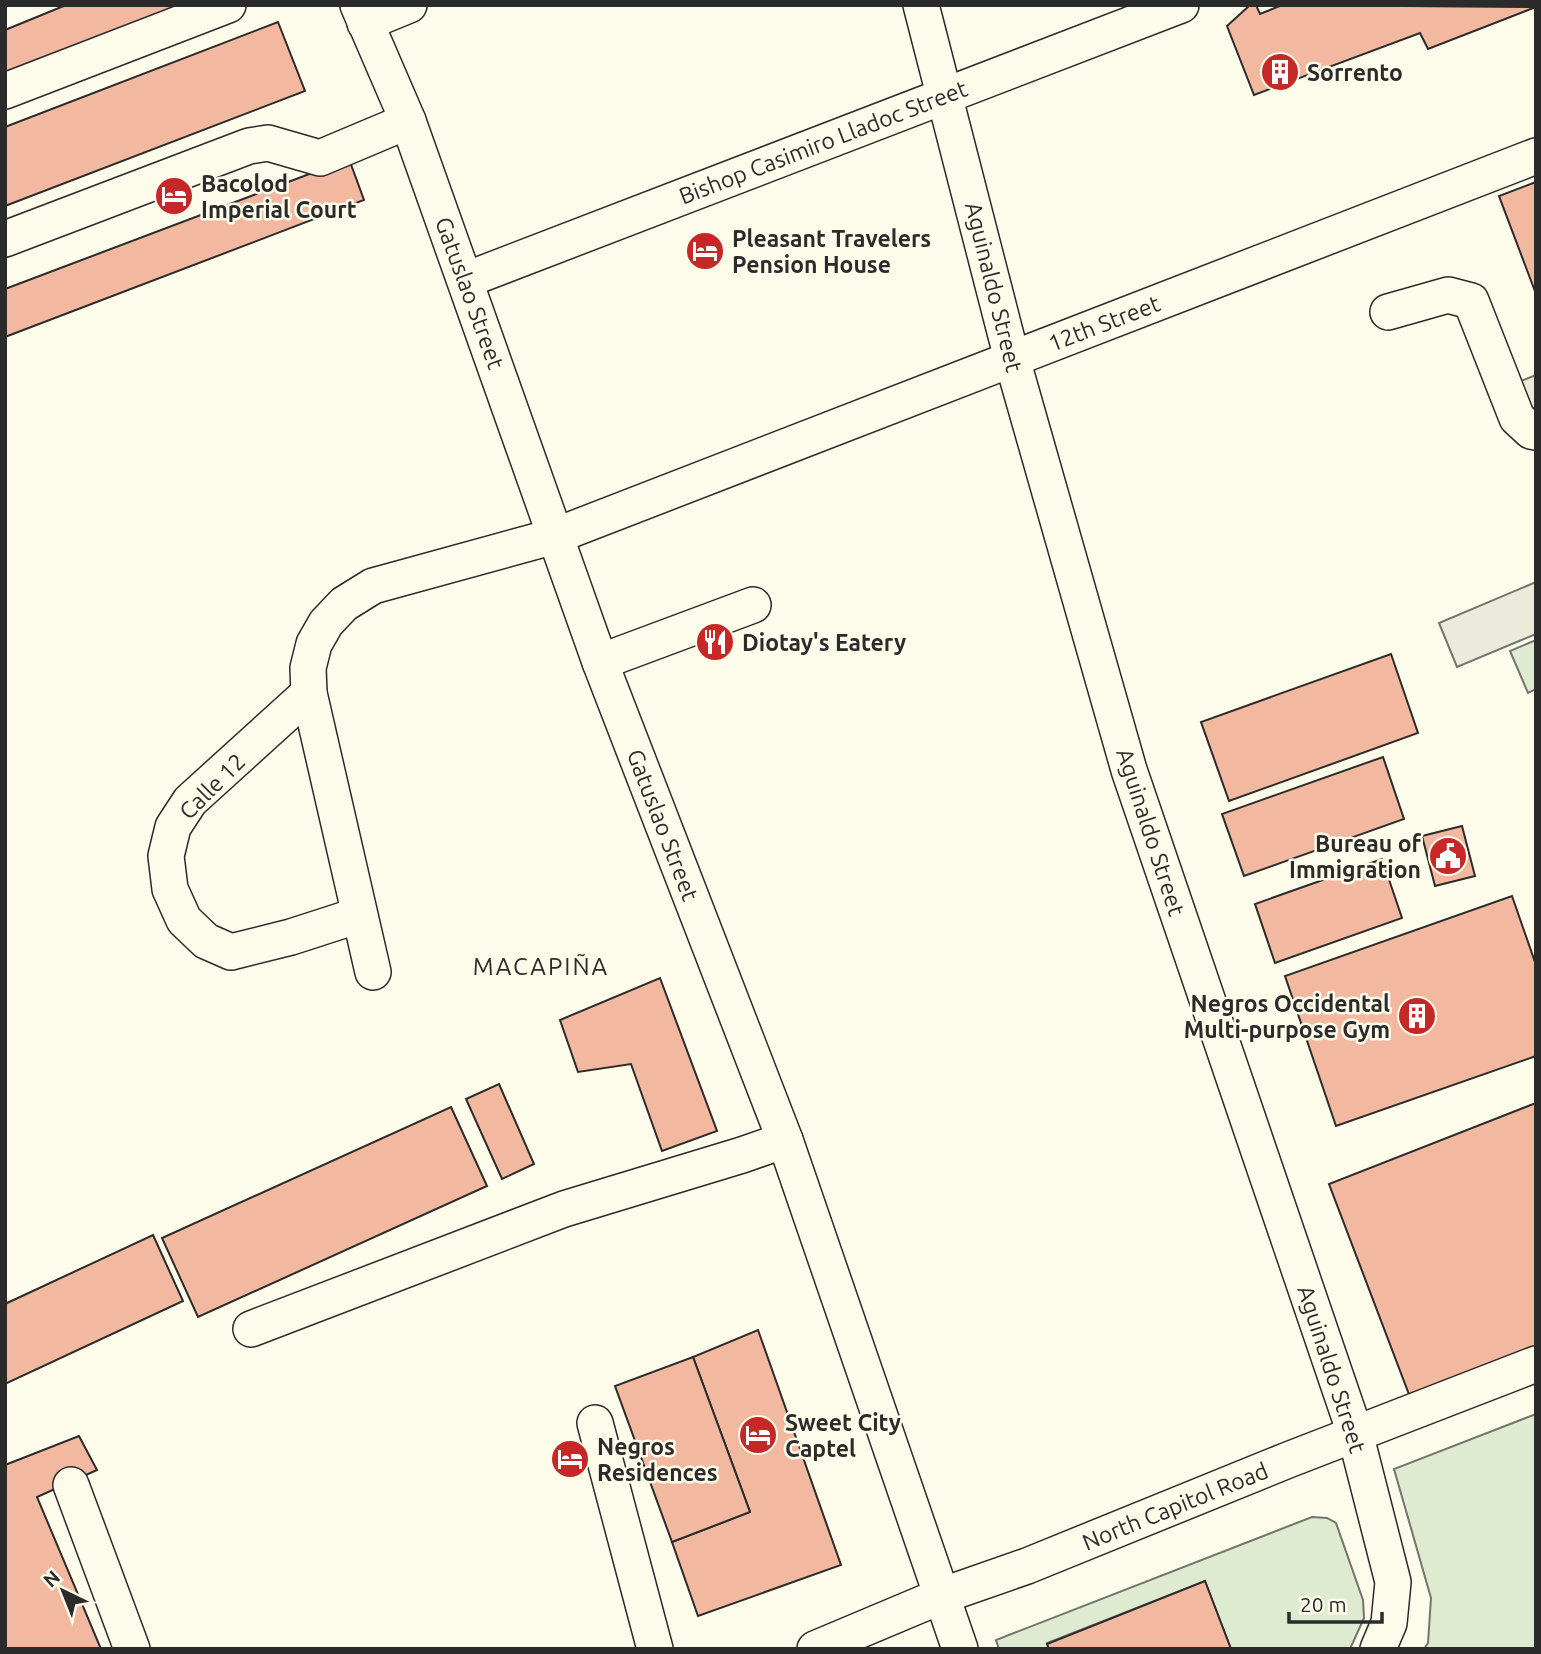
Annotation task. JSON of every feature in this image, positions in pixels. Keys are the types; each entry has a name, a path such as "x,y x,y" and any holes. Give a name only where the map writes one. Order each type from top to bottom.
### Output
{"street":[{"path":"5,91 228,5"},
{"path":"362,14 410,5"},
{"name":"Aguinaldo Street","path":"922,5 1012,359 1129,770 1355,1433 1393,1582 1389,1623 1378,1649"},
{"name":"Bishop Casimiro Lladoc Street","path":"466,280 1181,5"},
{"name":"Gatuslao Street","path":"362,14 408,121 600,662 785,1140 960,1649"},
{"path":"5,239 249,146 268,143 320,158 408,121"},
{"name":"12th Street","path":"555,536 1536,156"},
{"path":"1388,312 1448,295 1471,301 1517,418 1531,431 1536,432"},
{"path":"373,972 309,693 308,668 314,644 326,623 344,604 373,586 555,536"},
{"path":"600,662 753,605"},
{"name":"Calle 12","path":"309,693 190,802 173,827 166,856 170,889 184,920 205,940 231,952 291,937 359,915"},
{"path":"251,1329 564,1209 785,1140"},
{"name":"North Capitol Road","path":"815,1649 941,1596 1027,1566 1355,1433 1536,1364"},
{"path":"595,1423 655,1649"},
{"path":"71,1485 132,1649"}],"green space":[{"path":"1536,640 1536,689 1528,693 1510,651"},
{"path":"1536,1414 1536,1649 1424,1649 1428,1643 1431,1598 1394,1469"},
{"path":"1312,1517 1327,1518 1336,1523 1363,1600 1364,1618 1350,1649 1231,1649 1205,1581 1047,1643 1049,1649 999,1649 996,1640"}],"shaded area":[{"path":"1536,375 1536,432 1516,383"},
{"path":"1536,582 1536,634 1457,667 1439,623"}],"building":[{"path":"66,5 198,5 5,83 5,30"},
{"name":"Sorrento","path":"1250,5 1256,5 1260,14 1282,5 1536,7 1428,49 1420,33 1254,95 1227,26"},
{"path":"278,22 305,91 5,206 5,127"},
{"path":"349,159 364,200 5,337 5,289"},
{"path":"1536,182 1536,294 1499,196"},
{"path":"1391,654 1418,733 1229,801 1201,722"},
{"path":"1383,757 1404,819 1244,876 1222,814"},
{"name":"Bureau of Immigration","path":"1462,826 1475,876 1435,886 1422,836"},
{"path":"1382,859 1402,918 1275,963 1255,904"},
{"name":"Negros Occidental Multi-purpose Gym","path":"1512,896 1536,965 1536,1056 1336,1126 1285,976"},
{"path":"660,978 717,1131 662,1151 631,1064 578,1072 560,1020"},
{"path":"499,1084 534,1164 502,1179 466,1099"},
{"path":"1536,1103 1536,1348 1410,1397 1329,1184"},
{"path":"451,1107 487,1186 198,1317 162,1238"},
{"path":"153,1235 183,1301 5,1384 5,1304"},
{"name":"Sweet City Captel","path":"758,1330 841,1565 698,1616 672,1542 750,1512 693,1357"},
{"path":"693,1357 750,1512 672,1542 615,1386"},
{"path":"79,1436 97,1470 37,1497 101,1649 5,1649 5,1465"},
{"path":"1205,1581 1231,1649 1049,1649 1047,1644"}],"place":[{"name":"Sorrento","path":"1280,72"},
{"name":"Bacolod Imperial Court","path":"174,196"},
{"name":"Pleasant Travelers Pension House","path":"705,251"},
{"name":"Diotay's Eatery","path":"715,642"},
{"name":"Bureau of Immigration","path":"1448,856"},
{"name":"Negros Occidental Multi-purpose Gym","path":"1417,1016"},
{"name":"Sweet City Captel","path":"758,1435"},
{"name":"Negros Residences","path":"570,1459"}],"district":[{"name":"MACAPIÑA","path":"541,966"}]}
